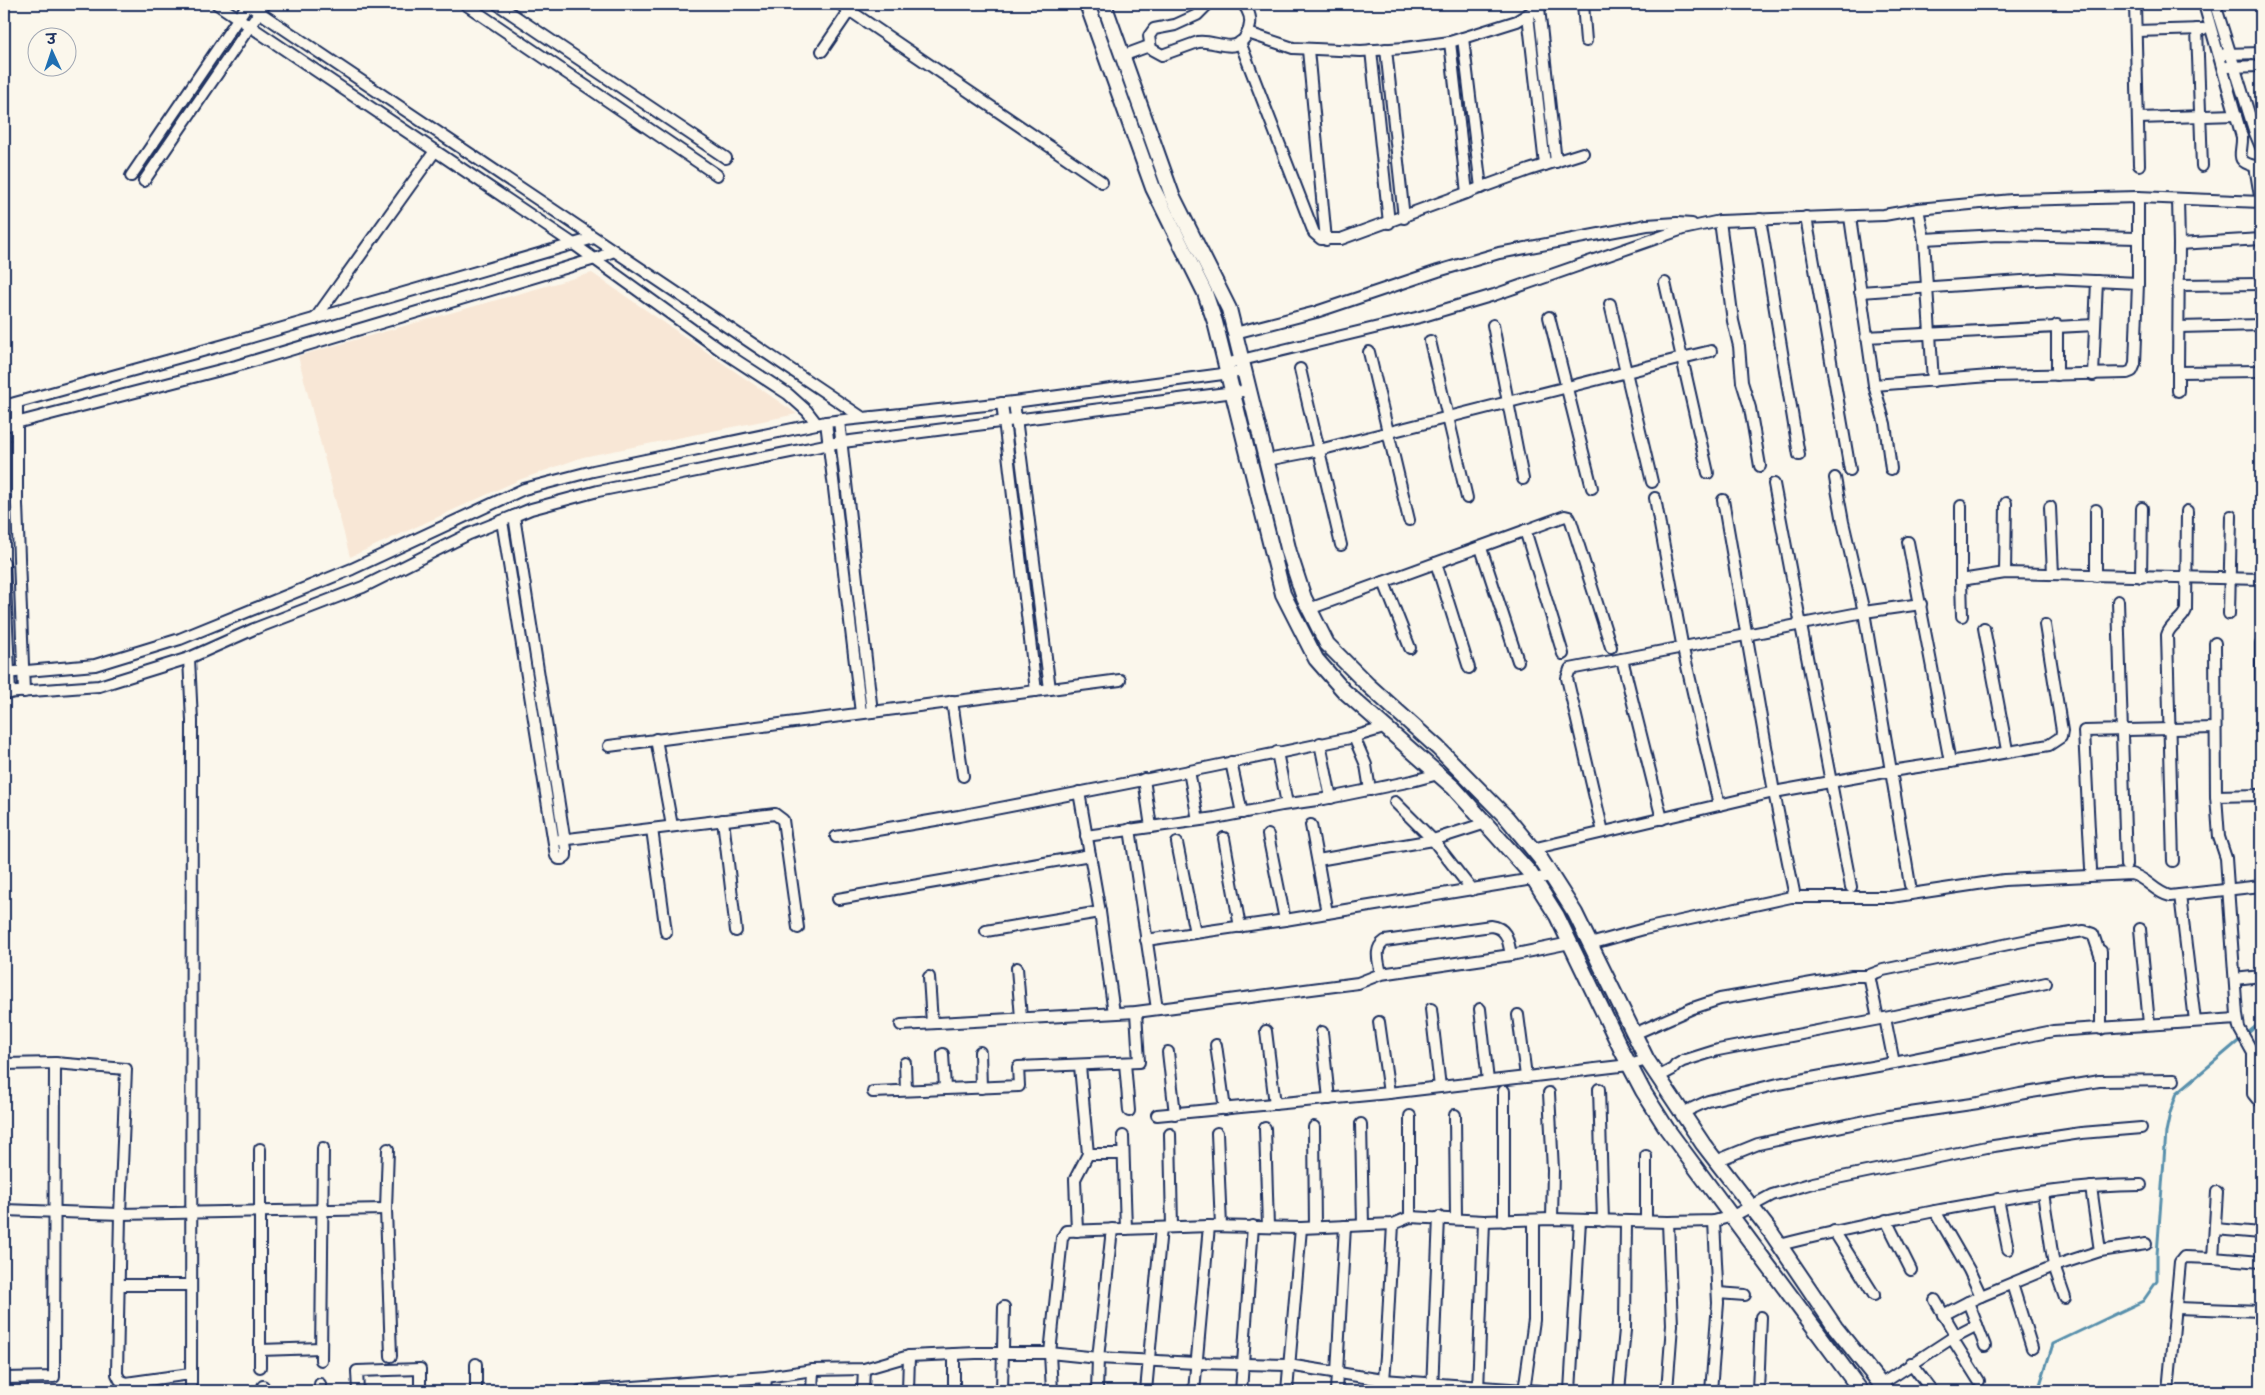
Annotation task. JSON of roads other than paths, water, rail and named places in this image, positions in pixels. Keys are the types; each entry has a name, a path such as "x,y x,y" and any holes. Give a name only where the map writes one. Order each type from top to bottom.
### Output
{"main road":[{"path":"1087,4 1153,188 1205,293 1215,322 1283,594 1296,625 1316,660 1344,691 1438,774 1486,823 1534,879 1557,916 1630,1064 1667,1129 1861,1391"},
{"path":"1104,4 1165,178 1229,309 1289,552 1310,609 1327,644 1368,685 1445,755 1507,818 1532,849 1575,913 1647,1060 1716,1161 1780,1245 1835,1327 1883,1388"}],"street":[{"path":"217,4 575,245 722,351 788,394 822,423 830,443 861,713"},
{"path":"131,176 248,4 262,8 594,238 863,418"},
{"path":"465,4 717,175"},
{"path":"497,4 726,158"},
{"path":"840,4 852,7 1102,182"},
{"path":"1208,4 1197,15 1175,25 1154,29 1149,36 1149,46 1154,52 1162,55 1198,42 1204,41 1224,47 1240,42 1248,32 1250,20 1243,4"},
{"path":"1583,4 1586,41"},
{"path":"2135,4 2139,166"},
{"path":"2204,4 2230,53 2261,147"},
{"path":"6,673 95,666 180,639 352,569 524,489 593,470 840,420 1014,402 1226,369 1420,317 1494,295 1699,225 1760,219 1884,215 1918,209 2012,200 2138,197 2261,202 2258,163 2244,162 2240,156 2242,137 2219,55 2215,4"},
{"path":"1248,32 1293,48 1308,50 1386,49 1450,42 1517,21 1542,6 1556,162"},
{"path":"822,50 852,7"},
{"path":"144,182 262,8"},
{"path":"1528,15 1545,165"},
{"path":"2136,31 2217,28"},
{"path":"2197,29 2202,166"},
{"path":"1464,38 1481,188"},
{"path":"1240,42 1314,233 1326,240 1340,239 1390,223 1467,193 1583,153"},
{"path":"1450,42 1467,193"},
{"path":"1122,56 1149,46"},
{"path":"1386,49 1404,218"},
{"path":"1308,50 1326,240"},
{"path":"1371,50 1390,223"},
{"path":"2219,55 2261,53"},
{"path":"2223,68 2261,66"},
{"path":"2138,118 2236,115"},
{"path":"315,319 435,151"},
{"path":"1874,385 1990,376 2127,373 2134,367 2138,283 2138,197"},
{"path":"2178,199 2178,391"},
{"path":"1918,209 1924,238 1933,381"},
{"path":"1850,216 1866,337 1874,385 1885,424 1891,469"},
{"path":"1806,217 1850,470"},
{"path":"1760,219 1799,455"},
{"path":"1720,222 1739,346 1742,382 1750,408 1760,466"},
{"path":"1236,334 1316,312 1438,271 1499,253 1647,225 1677,223 1699,225"},
{"path":"1924,238 1999,235 2138,238"},
{"path":"4,406 575,245 594,238"},
{"path":"2179,244 2261,239"},
{"path":"4,426 236,366 595,259 614,251"},
{"path":"1860,292 2050,278 2138,283"},
{"path":"2093,375 2097,280"},
{"path":"1665,283 1708,473"},
{"path":"2179,284 2261,284"},
{"path":"1610,304 1652,482"},
{"path":"1549,317 1592,488"},
{"path":"1493,325 1523,479"},
{"path":"1866,337 2057,325 2095,325"},
{"path":"2057,325 2058,375"},
{"path":"2179,327 2261,325"},
{"path":"1430,341 1467,498"},
{"path":"1267,460 1319,450 1710,351"},
{"path":"1369,352 1409,520"},
{"path":"1300,369 1341,545"},
{"path":"2178,372 2261,371"},
{"path":"4,562 7,693 99,686 188,658 254,629 363,586 469,534 531,509 598,491 830,443 1250,390"},
{"path":"1014,402 1050,689"},
{"path":"18,403 16,504 24,692"},
{"path":"1002,403 1036,691"},
{"path":"840,420 872,712"},
{"path":"1835,478 1864,612 1910,885"},
{"path":"1774,484 1851,887"},
{"path":"1655,498 1683,649 1719,805"},
{"path":"1723,500 1745,635 1794,892"},
{"path":"2005,573 2006,503"},
{"path":"1961,506 1962,616"},
{"path":"2050,507 2053,574"},
{"path":"2142,508 2142,577"},
{"path":"2096,510 2096,576"},
{"path":"2173,861 2167,635 2169,629 2184,615 2186,610 2187,511"},
{"path":"514,516 559,840"},
{"path":"2229,614 2231,578 2230,516"},
{"path":"1310,609 1481,548 1559,517 1569,517 1611,647"},
{"path":"502,521 559,840"},
{"path":"1525,530 1563,654"},
{"path":"1908,542 1950,762"},
{"path":"1481,548 1518,661"},
{"path":"1436,563 1469,668"},
{"path":"1961,580 2005,573 2261,579"},
{"path":"1384,582 1410,648"},
{"path":"2118,601 2126,865"},
{"path":"1603,832 1566,675 1570,669 1683,649 1864,612 1921,604"},
{"path":"1532,849 1832,780 1950,762 2007,750 2049,745 2061,737 2045,624"},
{"path":"1984,628 2007,750"},
{"path":"2215,643 2216,796 2219,837 2226,858 2238,1024 2251,1048 2254,1059 2254,1094 2261,1101"},
{"path":"2261,644 2261,681"},
{"path":"188,658 192,721 190,1391"},
{"path":"1622,659 1662,819"},
{"path":"609,746 1120,680"},
{"path":"952,701 963,776"},
{"path":"836,837 959,816 1144,780 1354,737 1387,727"},
{"path":"2091,869 2083,733 2086,730 2215,728"},
{"path":"1354,737 1366,765 1370,790"},
{"path":"656,740 672,826"},
{"path":"1320,743 1331,798"},
{"path":"1277,752 1287,804"},
{"path":"1231,762 1242,813"},
{"path":"1189,771 1198,820"},
{"path":"1086,836 1331,798 1438,774"},
{"path":"1144,780 1151,826"},
{"path":"1079,792 1100,912 1114,1013"},
{"path":"2216,796 2261,796"},
{"path":"1395,802 1433,840 1472,890"},
{"path":"559,840 775,814 783,820 798,928"},
{"path":"723,820 736,931"},
{"path":"1318,860 1433,840 1486,823"},
{"path":"1311,825 1328,913"},
{"path":"652,829 666,932"},
{"path":"1130,829 1157,1009"},
{"path":"1268,835 1285,920"},
{"path":"1224,838 1240,927"},
{"path":"1178,843 1195,933"},
{"path":"838,899 1090,855"},
{"path":"1590,944 1644,929 1791,898 1898,896 2004,880 2131,874 2139,876 2164,894 2180,895 2261,886"},
{"path":"1146,940 1285,920 1551,876"},
{"path":"2180,895 2195,1021"},
{"path":"986,931 1100,912"},
{"path":"1381,974 1377,952 1378,948 1385,941 1491,926 1498,927 1506,934 1511,955"},
{"path":"2140,929 2149,1024"},
{"path":"1634,1034 1693,1008 1720,999 1852,976 1867,976 1883,970 2028,940 2084,931 2093,934 2101,958"},
{"path":"2100,935 2101,1029"},
{"path":"901,1025 1136,1012 1358,983 1381,974 1511,955 1570,943"},
{"path":"1016,968 1021,1018"},
{"path":"1867,976 1882,1018 1894,1063"},
{"path":"2235,979 2261,976"},
{"path":"929,977 932,1023"},
{"path":"1658,1076 1673,1069 1683,1061 1718,1050 2046,984"},
{"path":"1431,1009 1440,1087"},
{"path":"1480,1009 1488,1081"},
{"path":"873,1092 1019,1086 1018,1067 1080,1066 1139,1062 1136,1012"},
{"path":"1518,1015 1526,1076"},
{"path":"1682,1113 1708,1101 1778,1084 2053,1032 2195,1021 2238,1024"},
{"path":"1379,1022 1389,1093"},
{"path":"1266,1031 1275,1104"},
{"path":"1322,1032 1329,1099"},
{"path":"1216,1045 1225,1109"},
{"path":"980,1052 981,1088"},
{"path":"1168,1052 1175,1114"},
{"path":"943,1054 945,1088"},
{"path":"1157,1115 1389,1093 1630,1064 1647,1060"},
{"path":"4,1064 55,1063 126,1069 116,1374 126,1384 190,1374"},
{"path":"4,1378 54,1377 55,1063"},
{"path":"905,1063 906,1090"},
{"path":"1125,1063 1129,1111"},
{"path":"1077,1231 1075,1179 1076,1173 1088,1154 1080,1066"},
{"path":"1716,1161 1758,1144 1889,1116 1978,1103 2099,1081 2174,1080"},
{"path":"1599,1089 1603,1221"},
{"path":"1504,1091 1504,1221"},
{"path":"1549,1093 1553,1170 1552,1219"},
{"path":"1410,1116 1410,1216"},
{"path":"1455,1116 1456,1218"},
{"path":"1361,1124 1363,1225"},
{"path":"1314,1127 1315,1227"},
{"path":"1265,1128 1268,1227"},
{"path":"1052,1391 1050,1353 1062,1238 1066,1232 1209,1226 1301,1228 1393,1224 1410,1216 1456,1218 1484,1222 1552,1219 1668,1222 1714,1221 1733,1216 1772,1195 1813,1183 1987,1147 2081,1133 2141,1128"},
{"path":"1217,1133 1221,1226"},
{"path":"1170,1134 1172,1227"},
{"path":"1123,1136 1126,1229"},
{"path":"321,1360 323,1148"},
{"path":"260,1149 260,1367"},
{"path":"388,1149 386,1209 391,1356"},
{"path":"1088,1154 1124,1154"},
{"path":"1646,1156 1646,1221"},
{"path":"1780,1245 1886,1220 1998,1199 2091,1187 2140,1185"},
{"path":"2091,1187 2100,1251"},
{"path":"2213,1258 2217,1192"},
{"path":"2044,1193 2054,1266 2065,1298"},
{"path":"1998,1199 2008,1249"},
{"path":"4,1210 120,1214 386,1209"},
{"path":"1935,1212 1969,1270 1981,1296"},
{"path":"1432,1388 1439,1217"},
{"path":"1524,1390 1534,1320 1534,1220"},
{"path":"1570,1391 1580,1220"},
{"path":"1886,1220 1911,1270"},
{"path":"1619,1391 1624,1330 1626,1221"},
{"path":"1711,1391 1718,1293 1714,1221"},
{"path":"1479,1389 1484,1222"},
{"path":"1667,1391 1672,1324 1668,1222"},
{"path":"1383,1391 1393,1224"},
{"path":"1194,1391 1209,1226"},
{"path":"1241,1391 1249,1302 1253,1226"},
{"path":"1336,1391 1346,1226"},
{"path":"1146,1391 1161,1228"},
{"path":"1287,1391 1301,1228"},
{"path":"1097,1391 1098,1358 1112,1229"},
{"path":"2215,1229 2261,1233"},
{"path":"1834,1231 1874,1295"},
{"path":"1943,1315 1981,1296 2054,1266 2100,1251 2146,1244"},
{"path":"2168,1391 2181,1258 2213,1258 2261,1262"},
{"path":"2012,1284 2032,1348"},
{"path":"119,1285 191,1285"},
{"path":"1718,1293 1745,1295"},
{"path":"1935,1300 1979,1381"},
{"path":"1968,1302 1985,1346"},
{"path":"1002,1391 1004,1307"},
{"path":"2177,1308 2261,1312"},
{"path":"1758,1391 1761,1317"},
{"path":"1883,1388 1911,1363 1977,1325"},
{"path":"260,1350 321,1348"},
{"path":"580,1391 718,1386 813,1370 864,1369 909,1356 976,1352 1003,1354 1050,1353 1196,1364 1288,1365 1432,1388 1539,1391"},
{"path":"954,1354 954,1391"},
{"path":"908,1391 909,1356"},
{"path":"1911,1363 1932,1391"},
{"path":"476,1364 476,1391"},
{"path":"358,1391 357,1372 420,1369 420,1391"},
{"path":"863,1391 864,1369"},
{"path":"812,1391 813,1370"},
{"path":"765,1391 766,1377"}],"waterway":[{"path":"2038,1391 2053,1344 2143,1301 2157,1281 2157,1255 2166,1132 2177,1093 2261,1022"}]}
